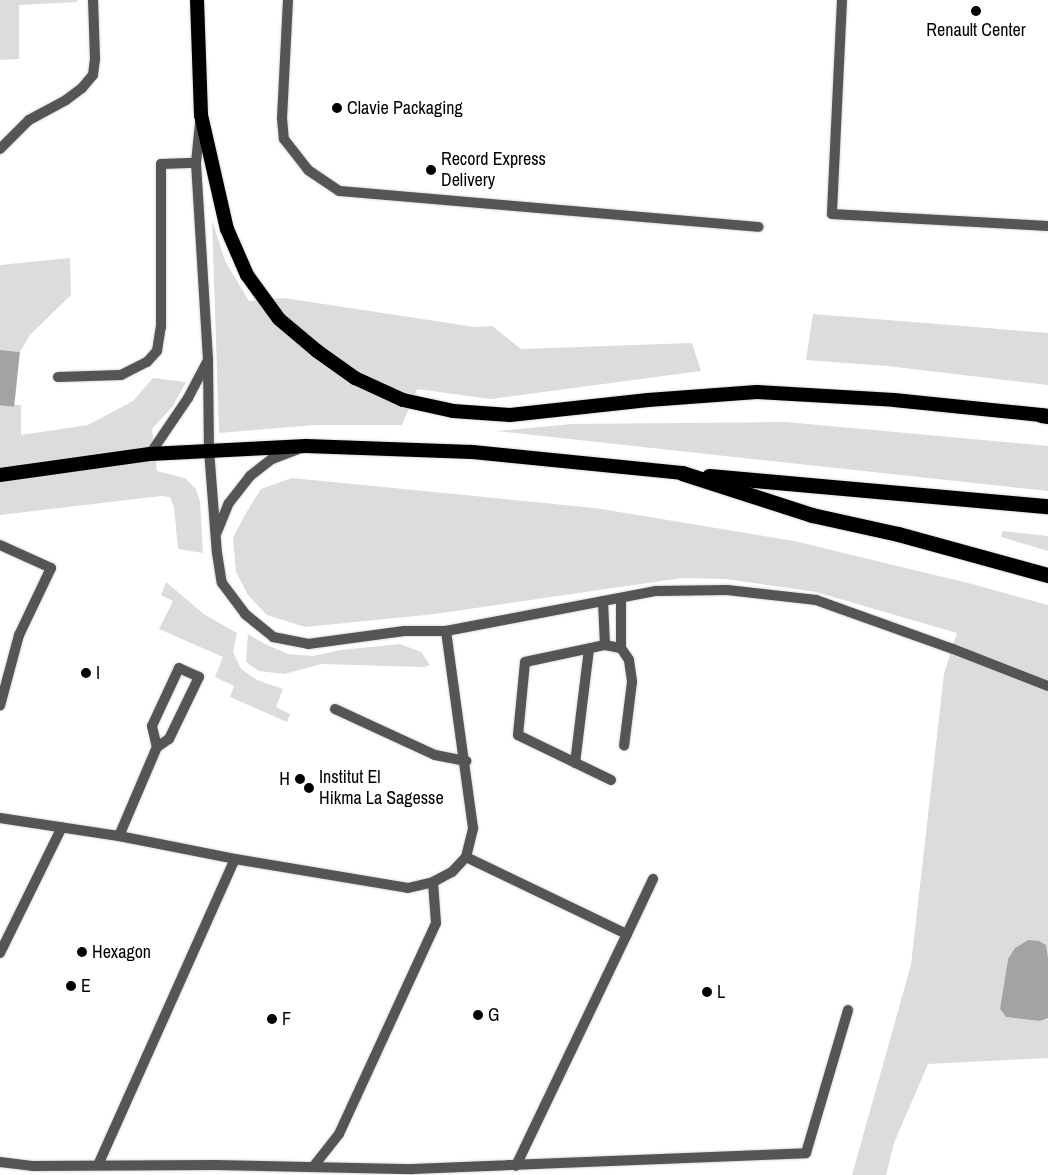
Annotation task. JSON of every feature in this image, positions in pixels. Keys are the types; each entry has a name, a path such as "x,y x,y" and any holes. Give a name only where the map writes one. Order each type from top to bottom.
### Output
{"highway":[{"path":"197,0 201,115 227,229 247,275 280,319 317,351 355,378 403,400 453,411 510,415 648,400 758,392 894,400 1046,416"},
{"path":"0,475 150,454 306,446 472,452 1048,506"},
{"path":"682,473 812,515 898,534 1048,575"}],"street":[{"path":"0,149 29,120 66,100 82,88 92,75 95,59 93,0"},
{"path":"288,0 282,118 284,139 308,170 338,191 758,227"},
{"path":"842,0 832,214 1048,226"},
{"path":"201,115 196,163 208,359 209,450 222,583 245,614 273,637 308,644 404,631 446,631 656,591 727,590 816,600 953,649 1048,686"},
{"path":"58,377 121,375 147,362 157,351 161,327 160,164 196,163"},
{"path":"150,454 188,398 208,359"},
{"path":"216,535 229,503 250,476 272,459 306,446"},
{"path":"0,545 51,568 19,635 0,706"},
{"path":"621,598 621,648 629,660 632,682 624,746"},
{"path":"603,601 605,645"},
{"path":"0,818 119,836 235,859 408,888 433,882 452,872 466,857 473,828 466,761 446,631"},
{"path":"611,780 518,735 525,662 605,645 621,648"},
{"path":"575,763 589,649"},
{"path":"119,836 158,747 168,739 199,677 179,668 152,726 158,747"},
{"path":"334,709 435,755 466,761"},
{"path":"0,953 62,827"},
{"path":"466,857 627,934"},
{"path":"98,1166 235,859"},
{"path":"516,1166 653,878"},
{"path":"313,1167 339,1134 436,924 433,882"},
{"path":"0,1155 0,1162 32,1166 413,1169 806,1153 848,1010"}],"shaded area":[{"path":"0,0 77,0 77,2 19,5 19,59 0,60"},
{"path":"212,220 225,261 249,301 284,298 475,327 492,326 521,349 692,343 701,371 491,399 417,389 402,425 316,425 219,433"},
{"path":"70,258 71,295 30,335 20,352 0,350 0,265"},
{"path":"813,314 1048,333 1048,385 887,366 806,360"},
{"path":"0,350 20,352 14,407 0,405"},
{"path":"153,378 186,382 173,406 152,429 157,471 185,478 196,489 200,502 203,553 178,549 174,507 170,497 161,496 0,515 0,405 21,405 21,435 88,425 133,401"},
{"path":"786,422 1048,446 1048,491 496,431 572,424"},
{"path":"292,478 595,508 794,541 972,584 1048,605 1048,958 1047,956 1008,959 1000,1009 1006,1017 1040,1021 1048,1018 1048,1058 928,1064 894,1143 886,1175 852,1175 911,965 944,674 957,633 816,592 726,579 682,578 435,614 305,627 267,615 248,595 236,572 233,538 261,489"},
{"path":"1003,531 1048,536 1048,551 1001,537"},
{"path":"166,582 205,615 237,633 233,652 241,669 257,680 283,689 276,707 290,714 287,722 230,697 234,686 215,677 223,657 159,629 173,601 161,595"},
{"path":"248,634 288,654 313,656 341,650 400,644 421,652 430,665 424,667 322,664 284,674 259,671 246,662"},
{"path":"1028,940 1039,941 1046,945 1048,958 1048,1018 1040,1021 1006,1017 1000,1009 1008,959 1015,948"}],"place":[{"name":"Renault Center","path":"976,11"},
{"name":"Clavie Packaging","path":"337,108"},
{"name":"Record Express Delivery","path":"431,170"},
{"name":"I","path":"86,673"},
{"name":"H","path":"300,779"},
{"name":"Institut El Hikma La Sagesse","path":"309,788"},
{"name":"Hexagon","path":"82,952"},
{"name":"E","path":"71,986"},
{"name":"L","path":"707,992"},
{"name":"G","path":"478,1015"},
{"name":"F","path":"272,1019"}]}
